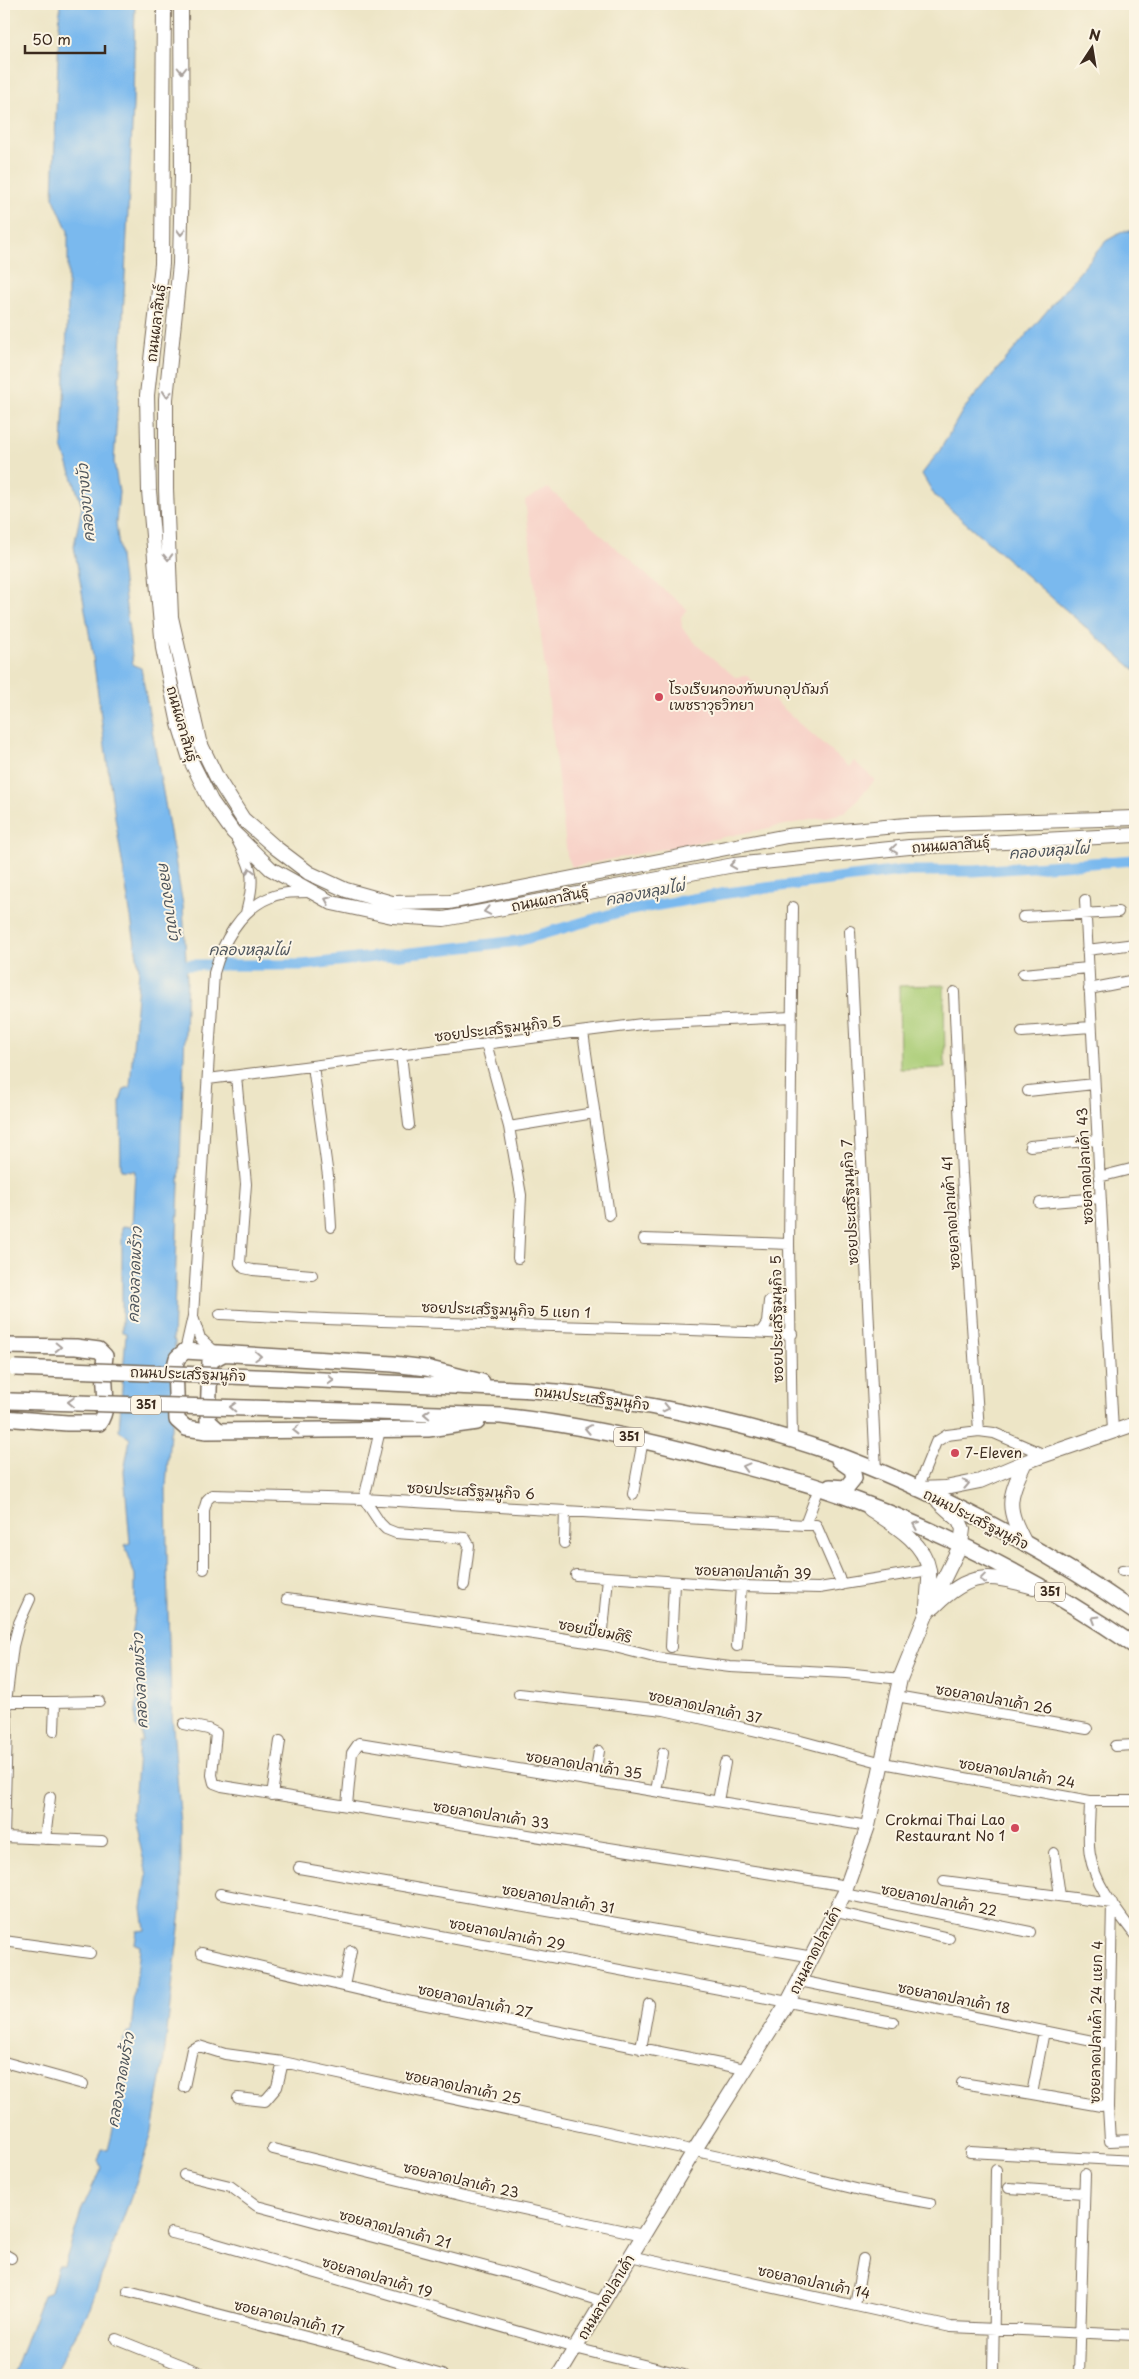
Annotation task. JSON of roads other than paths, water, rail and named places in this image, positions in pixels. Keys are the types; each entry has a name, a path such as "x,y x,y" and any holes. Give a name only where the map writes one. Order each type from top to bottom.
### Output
{"main road":[{"name":"ถนนผลาสินธุ์","path":"164,4 162,264 147,395 149,492 163,648 190,759 211,801 233,832 271,869 310,892 332,902 392,916 444,919 734,865 910,847 1135,835"},
{"name":"ถนนผลาสินธุ์","path":"182,4 180,264 166,399 166,489 171,617 199,741 217,778 243,819 309,873 346,890 392,903 450,902 787,836 907,825 1135,818"},
{"path":"162,173 182,173"},
{"path":"4,1346 76,1347 99,1350 105,1356 105,1415 99,1423 67,1423 4,1418"},
{"path":"501,1416 467,1424 428,1429 219,1431 186,1428 177,1420 175,1366 177,1358 185,1351 392,1364 463,1376 503,1388"},
{"path":"219,1353 210,1360 208,1421 219,1431"},
{"name":"ถนนประเสริฐมนูกิจ","path":"9,1367 503,1388 573,1394 658,1406 797,1442 876,1471 924,1492 1026,1545 1135,1612"},
{"name":"ถนนประเสริฐมนูกิจ","path":"7,1401 501,1416 573,1426 643,1440 780,1476 859,1501 961,1544 1098,1620 1135,1646"},
{"path":"924,1492 980,1482 1025,1462 1135,1424"},
{"path":"780,1476 840,1488 846,1488 850,1485 854,1473 849,1466 797,1442"},
{"path":"1025,1462 1016,1483 1010,1508 1013,1521 1026,1545"},
{"path":"924,1492 959,1520 963,1529 961,1544"},
{"path":"859,1501 912,1540 922,1550 928,1570 926,1615"},
{"name":"ถนนลาดปลาเค้า","path":"560,2375 694,2150 788,2002 836,1912 868,1826 900,1679 926,1615 961,1544"},
{"path":"926,1615 953,1590 970,1580 1000,1578 1047,1591"}],"street":[{"path":"185,1351 193,1316 208,1079 211,993 215,968 226,941 246,912 253,885 252,873 233,832"},
{"path":"246,912 271,897 287,893 310,892"},
{"name":"ซอยลาดปลาเค้า 43","path":"1084,900 1113,1431"},
{"name":"ซอยประเสริฐมนูกิจ 5","path":"793,907 789,1244 797,1442"},
{"path":"1023,917 1086,912 1118,912"},
{"name":"ซอยประเสริฐมนูกิจ 7","path":"850,931 876,1471"},
{"path":"1087,950 1135,944"},
{"path":"1023,974 1088,968"},
{"path":"1089,989 1135,980"},
{"name":"ซอยลาดปลาเค้า 41","path":"954,992 962,1174 979,1432"},
{"name":"ซอยประเสริฐมนูกิจ 5","path":"208,1079 664,1022 792,1017"},
{"path":"1022,1032 1092,1027"},
{"path":"584,1032 594,1113 610,1214"},
{"path":"486,1043 509,1127 521,1195 518,1258"},
{"path":"401,1054 409,1125"},
{"path":"313,1066 328,1176 331,1227"},
{"path":"236,1076 246,1184 240,1263 244,1268 253,1270 312,1275"},
{"path":"1028,1091 1094,1084"},
{"path":"509,1127 594,1113"},
{"path":"1030,1146 1097,1140"},
{"path":"1099,1177 1135,1168"},
{"path":"1040,1204 1100,1198"},
{"path":"644,1239 789,1244"},
{"path":"761,1332 767,1323 769,1301"},
{"name":"ซอยประเสริฐมนูกิจ 5 แยก 1","path":"220,1314 329,1320 481,1322 792,1334"},
{"path":"193,1316 200,1338 219,1353"},
{"path":"380,1430 364,1499 386,1529 396,1533 465,1538 469,1545 464,1585"},
{"path":"924,1492 936,1442 941,1437 979,1432 1005,1436 1045,1455"},
{"path":"633,1494 643,1440"},
{"path":"819,1488 805,1525 816,1524 842,1585"},
{"name":"ซอยประเสริฐมนูกิจ 6","path":"204,1569 204,1510 207,1500 212,1494 364,1499 805,1525"},
{"path":"564,1543 566,1511"},
{"name":"ซอยลาดปลาเค้า 39","path":"576,1574 674,1583 819,1588 928,1570"},
{"path":"1122,1571 1135,1570"},
{"path":"603,1630 608,1578"},
{"path":"671,1647 674,1583"},
{"path":"737,1646 741,1586"},
{"path":"30,1599 19,1623 13,1646 5,1702 4,1837 102,1841"},
{"name":"ซอยเปี่ยมศิริ","path":"287,1599 534,1634 607,1646 658,1658 721,1666 861,1674 900,1679"},
{"name":"ซอยลาดปลาเค้า 37","path":"519,1694 664,1710 797,1740 883,1763"},
{"name":"ซอยลาดปลาเค้า 26","path":"896,1696 1087,1729"},
{"path":"5,1702 99,1701"},
{"path":"54,1731 55,1702"},
{"name":"ซอยลาดปลาเค้า 33","path":"184,1724 208,1729 216,1733 212,1775 214,1783 222,1786 347,1805 845,1890"},
{"path":"272,1795 280,1741"},
{"name":"ซอยลาดปลาเค้า 35","path":"347,1805 352,1753 359,1743 868,1826"},
{"path":"1115,1746 1135,1745"},
{"path":"594,1781 599,1751"},
{"path":"656,1791 663,1753"},
{"name":"ซอยลาดปลาเค้า 24","path":"883,1763 1090,1801 1090,1853 1093,1868 1112,1903 1135,1935"},
{"path":"718,1801 725,1764"},
{"path":"45,1840 50,1797"},
{"path":"1090,1801 1135,1801"},
{"path":"1054,1853 1060,1896"},
{"name":"ซอยลาดปลาเค้า 31","path":"299,1868 812,1957"},
{"path":"944,1881 1112,1903"},
{"name":"ซอยลาดปลาเค้า 22","path":"845,1890 1030,1932"},
{"name":"ซอยลาดปลาเค้า 29","path":"220,1894 893,2022"},
{"name":"ซอยลาดปลาเค้า 24 แยก 4","path":"1112,1903 1108,2108 1110,2141 1133,2140"},
{"path":"836,1912 949,1938"},
{"path":"4,1941 90,1953"},
{"path":"344,1986 351,1951"},
{"name":"ซอยลาดปลาเค้า 27","path":"202,1953 344,1986 745,2069"},
{"name":"ซอยลาดปลาเค้า 18","path":"800,1981 1102,2043"},
{"path":"641,2049 649,2004"},
{"path":"1032,2094 1044,2030"},
{"name":"ซอยลาดปลาเค้า 25","path":"184,2087 192,2049 199,2046 225,2054 283,2062 694,2150 860,2190 930,2203"},
{"path":"4,2062 83,2084"},
{"path":"238,2098 265,2101 277,2087 283,2062"},
{"path":"962,2083 1101,2106"},
{"name":"ซอยลาดปลาเค้า 23","path":"273,2149 464,2196 643,2235"},
{"path":"970,2152 1135,2161"},
{"path":"993,2375 996,2170"},
{"path":"1078,2375 1085,2174"},
{"name":"ซอยลาดปลาเค้า 21","path":"184,2175 230,2186 256,2206 520,2276 604,2302"},
{"path":"1009,2188 1083,2193"},
{"name":"ซอยลาดปลาเค้า 19","path":"171,2233 199,2239 575,2348 684,2375"},
{"name":"ซอยลาดปลาเค้า 14","path":"630,2256 952,2327 1135,2335"},
{"path":"855,2305 863,2259"},
{"name":"ซอยลาดปลาเค้า 17","path":"128,2292 349,2348 442,2375"},
{"path":"116,2339 206,2375"}],"water":[{"path":"60,4 135,4 133,106 114,462 119,492 116,523 133,665 141,668 183,905 187,980 173,1340 175,1341 172,1429 170,1432 166,1487 171,1702 181,1826 181,1911 163,2066 152,2132 134,2189 87,2315 53,2375 13,2375 43,2295 51,2292 58,2266 64,2266 82,2209 101,2168 98,2161 102,2149 108,2150 127,2075 122,2041 131,2030 140,1946 135,1944 137,1931 145,1930 142,1908 147,1875 133,1814 139,1742 142,1741 142,1732 135,1726 138,1674 136,1651 139,1650 140,1642 130,1642 135,1611 135,1575 125,1545 130,1543 124,1471 130,1439 119,1430 126,1333 122,1332 122,1226 132,1227 135,1171 121,1170 120,1101 124,1089 130,1087 139,969 112,798 92,650 74,546 82,506 62,447 68,304 68,231 53,197"},
{"path":"1124,231 1135,231 1135,670 935,496 922,474 940,450 963,410 1106,241"}],"waterway":[{"name":"คลองหลุมไผ่","path":"173,965 302,965 518,941 619,912 727,893 900,871 974,871 1135,860"}],"place":[{"name":"โรงเรียนกองทัพบกอุปถัมภ์ เพชราวุธวิทยา","path":"659,697"},
{"name":"7-Eleven","path":"955,1453"},
{"name":"Crokmai Thai Lao Restaurant No 1","path":"1015,1828"}],"water label":[{"name":"คลองบางบัว","path":"86,503"},
{"name":"คลองบางบัว","path":"169,901"},
{"name":"คลองลาดพร้าว","path":"135,1275"},
{"name":"คลองลาดพร้าว","path":"140,1681"},
{"name":"คลองลาดพร้าว","path":"121,2080"}]}
